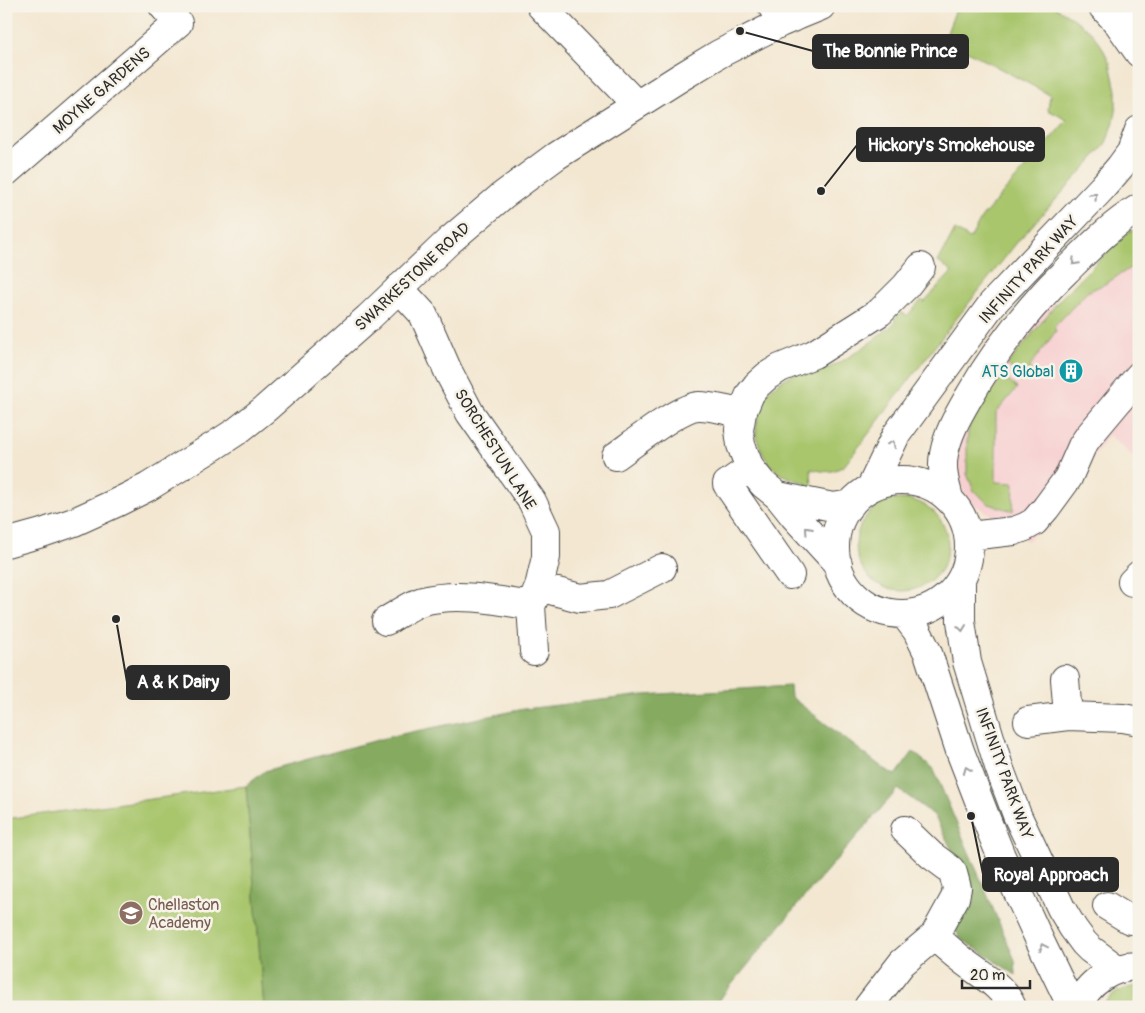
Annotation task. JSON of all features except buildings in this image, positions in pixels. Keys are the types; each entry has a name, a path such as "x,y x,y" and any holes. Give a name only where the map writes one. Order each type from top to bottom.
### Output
{"street":[{"name":"MOYNE GARDENS","path":"6,172 178,23 163,6"},
{"path":"541,6 636,104"},
{"name":"SWARKESTONE ROAD","path":"6,543 74,522 118,502 148,487 214,446 265,409 368,318 449,240 502,196 556,156 636,104 719,54 777,14 821,6"},
{"path":"1102,6 1118,23 1139,53"},
{"path":"1134,6 1139,43"},
{"name":"INFINITY PARK WAY","path":"861,496 896,436 987,312 1120,167 1131,152 1139,130"},
{"name":"INFINITY PARK WAY","path":"948,498 943,476 943,455 949,434 989,362 1048,290 1086,250 1126,216 1139,208"},
{"path":"838,564 778,496 763,484 750,468 741,445 739,430 742,414 750,394 767,376 780,368 814,354 880,312 906,286 921,267"},
{"name":"SORCHESTUN LANE","path":"399,288 423,314 448,371 470,413 532,501 546,531 546,557 535,596 534,651"},
{"path":"969,536 1014,530 1034,522 1068,478 1088,437 1139,376"},
{"path":"616,456 669,419 689,408 699,406 742,414"},
{"path":"750,468 727,484 790,575"},
{"path":"778,496 833,506 861,496 884,482 912,480 925,483 938,490 956,506 962,516 969,536 968,558 961,580 937,604 921,611 904,614 893,613 872,606 862,600 847,584 838,564 836,538 838,526 844,514 861,496"},
{"path":"386,621 422,601 452,597 495,600 535,596 580,598 609,595 662,568"},
{"name":"INFINITY PARK WAY","path":"961,580 961,621 967,662 999,767 1018,815 1061,908 1073,928 1090,950 1128,968"},
{"name":"INFINITY PARK WAY","path":"904,614 917,631 928,653 960,751 991,832 1040,942 1072,1007"},
{"path":"1065,679 1068,716"},
{"path":"1028,721 1068,716 1123,718 1139,721"},
{"path":"868,1007 902,963 934,936 955,898 957,888 953,873 905,830"},
{"path":"1107,906 1130,920 1139,920"},
{"path":"934,936 997,987 1012,1007"},
{"path":"1078,1007 1080,1000 1106,974 1128,968"}],"shaded area":[{"path":"1139,262 1139,462 1109,435 1028,541 968,500 958,479 960,434 978,391 1044,307 1107,283"}],"green space":[{"path":"957,6 1053,6 1090,31 1101,45 1110,63 1116,91 1116,112 1113,125 1105,145 1019,240 844,466 828,472 811,469 812,490 805,489 806,483 790,478 772,467 756,437 761,406 767,394 785,378 794,374 830,368 842,361 866,346 889,328 896,322 894,319 901,312 907,316 921,300 924,302 952,272 938,262 955,230 970,239 982,217 1067,120 1048,110 1050,95 954,44 945,44"},
{"path":"1139,228 1139,262 1107,283 1087,292 1054,327 1056,331 1029,368 1036,374 1023,376 1007,365 1061,298 1127,233"},
{"path":"1002,376 1017,388 996,413 996,482 1014,483 1013,511 989,504 974,491 967,474 969,426"},
{"path":"902,499 920,502 935,512 945,527 948,545 945,563 935,578 920,588 902,591 884,588 869,578 859,563 856,545 859,527 869,512 884,502"},
{"path":"790,686 791,697 883,768 896,775 913,752 933,768 1015,960 1016,975 960,938 950,920 955,856 934,815 898,789 810,890 723,995 716,1007 264,1007 246,786 265,771 392,736 524,709 644,695"},
{"name":"Chellaston Academy","path":"246,786 264,1007 6,1007 6,819"},
{"path":"1139,986 1139,1007 1102,1007 1109,998 1118,992"}],"place":[{"name":"The Bonnie Prince","path":"740,31"},
{"name":"Hickory's Smokehouse","path":"821,191"},
{"name":"ATS Global","path":"1071,371"},
{"name":"A & K Dairy","path":"116,619"},
{"name":"Royal Approach","path":"971,816"},
{"name":"Chellaston Academy","path":"131,913"}]}
